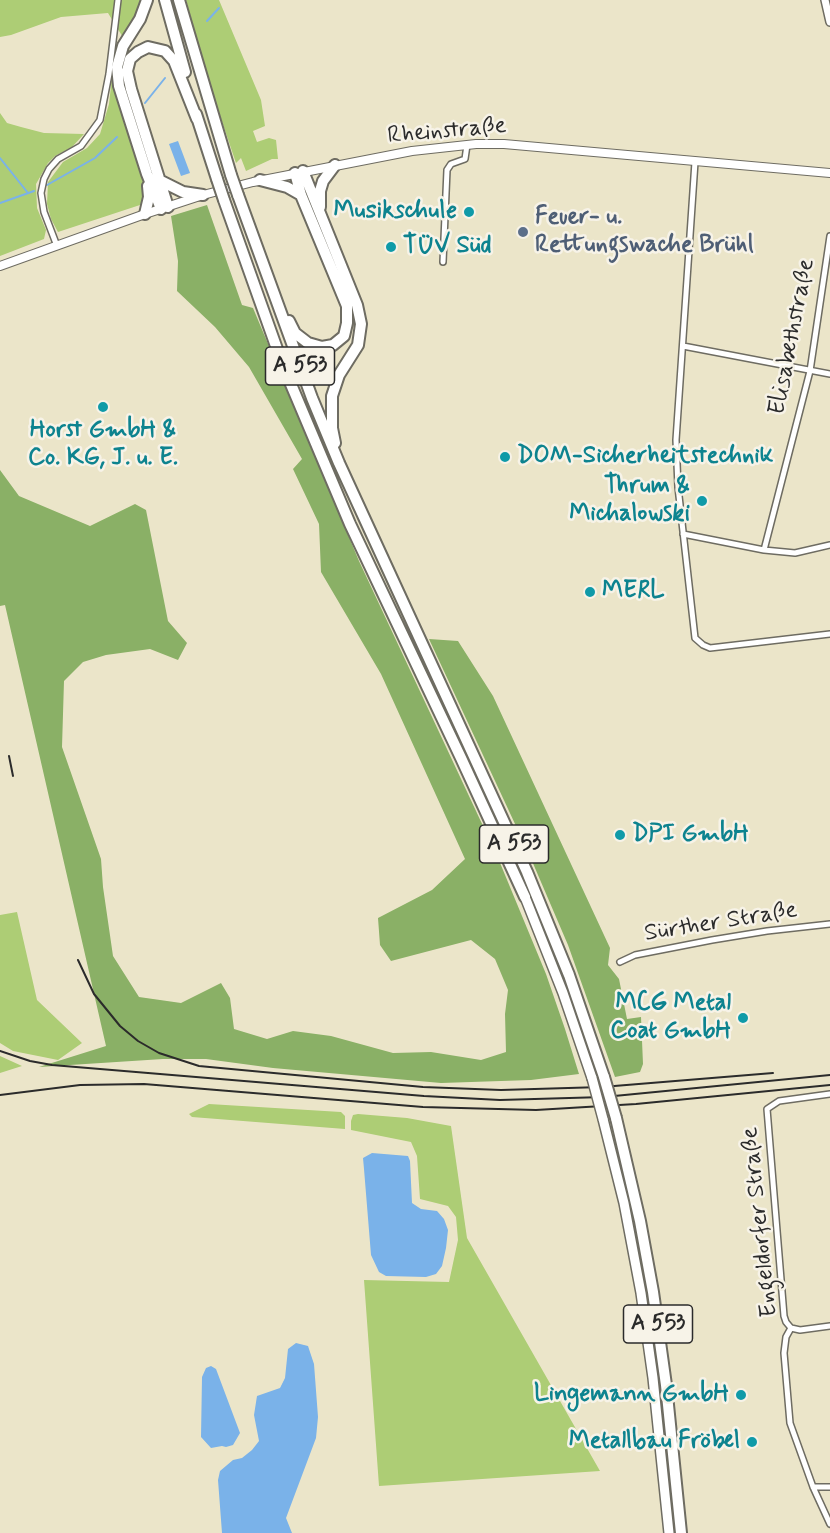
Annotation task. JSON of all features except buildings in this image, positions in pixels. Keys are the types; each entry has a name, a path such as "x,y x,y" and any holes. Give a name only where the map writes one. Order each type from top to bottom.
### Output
{"highway":[{"path":"147,0 140,19 123,46 117,67 119,86 147,174 164,208"},
{"name":"A 553","path":"165,0 197,119 282,363 345,513 485,807 525,897 563,993 592,1078 624,1203 641,1293 653,1378 669,1533"},
{"name":"A 553","path":"179,0 238,195 312,398 339,464 530,880 569,975 604,1077 640,1221 653,1292 681,1533"},
{"path":"164,208 161,181 131,89 127,71 130,59 147,47 165,51 174,61 197,119"},
{"path":"320,213 320,191 323,182 335,165"},
{"path":"264,267 295,333 308,344 322,346 333,345 344,336 347,306 301,195 299,172"},
{"path":"299,172 320,213 357,305 361,324 358,345 339,375 332,396 332,428 339,464"},
{"path":"144,214 149,197 147,174"},
{"path":"260,180 287,187 301,195"},
{"path":"161,181 183,192 204,195"}],"main road":[{"name":"Rheinstraße","path":"0,266 204,195 260,180 412,151 467,145 504,144 830,173"}],"street":[{"path":"57,246 44,212 41,193 44,179 58,159 81,146 100,120 118,0"},
{"path":"825,0 830,22"},
{"path":"443,262 447,170 451,164 465,159 467,145"},
{"path":"695,162 676,440 678,487 695,638 710,648 830,634"},
{"name":"Elisabethstraße","path":"764,550 810,371 830,236"},
{"path":"683,346 830,374"},
{"path":"683,534 764,550 795,553 830,545"},
{"name":"Sürther Straße","path":"620,962 635,955 712,940 830,924"},
{"name":"Engeldorfer Straße","path":"830,1094 779,1101 767,1109 786,1323 800,1330 830,1326"},
{"path":"792,1328 786,1337 784,1353 790,1423 813,1487 830,1524"},
{"path":"813,1487 830,1487"}],"green space":[{"path":"0,0 142,0 134,23 124,39 108,13 61,17 0,37"},
{"path":"186,0 219,0 261,100 265,126 253,131 257,142 269,138 276,140 278,159 272,159 246,171 241,158 236,163 207,77"},
{"path":"112,77 147,194 140,205 58,232 47,204 48,182 63,162 87,148 100,134 109,104"},
{"path":"0,113 7,123 44,133 84,134 72,147 55,156 48,163 36,184 37,208 46,230 44,239 0,256"},
{"path":"207,205 242,305 253,308 359,561 498,858 546,974 579,1074 531,1080 441,1083 273,1068 206,1059 163,1059 39,1067 106,1046 5,605 0,606 0,470 19,496 90,526 135,504 146,510 168,621 187,643 178,660 150,649 106,655 83,662 64,681 62,747 101,859 113,956 139,997 181,1003 221,983 230,998 234,1029 267,1039 293,1031 331,1036 393,1053 431,1052 481,1060 506,1052 505,1014 508,990 495,959 471,940 391,961 380,945 378,918 432,890 465,859 381,674 321,572 319,524 293,469 302,459 249,367 215,327 177,291 178,261 171,216"},
{"path":"429,639 458,641 493,696 610,948 608,965 619,979 627,1019 641,1017 643,1064 640,1072 615,1077 568,945 529,854"},
{"path":"17,912 37,1000 82,1043 58,1060 13,1051 0,1043 0,915"},
{"path":"0,1056 22,1066 0,1073"},
{"path":"209,1104 341,1112 345,1116 345,1129 192,1117 189,1114"},
{"path":"353,1115 407,1118 451,1126 467,1238 600,1471 379,1486 364,1280 449,1282 458,1240 456,1217 448,1206 420,1199 417,1156 411,1142 351,1130"}],"water":[{"path":"178,141 190,173 181,176 169,144"},
{"path":"372,1153 408,1156 412,1203 421,1209 437,1211 444,1219 448,1230 446,1248 442,1266 436,1274 426,1277 386,1276 379,1272 371,1255 363,1158"},
{"path":"296,1343 308,1346 314,1364 318,1417 316,1438 286,1518 292,1533 222,1533 218,1480 220,1471 233,1460 242,1458 259,1441 254,1415 257,1396 280,1388 285,1378 288,1349"},
{"path":"211,1366 216,1369 240,1433 233,1445 226,1447 211,1448 201,1437 202,1377 206,1368"}],"waterway":[{"path":"207,21 219,8"},
{"path":"145,103 165,78"},
{"path":"47,185 95,158 117,137"},
{"path":"0,158 28,193"},
{"path":"0,203 34,191"}],"railway":[{"path":"9,756 13,776"},
{"path":"78,960 94,994 120,1026 138,1041 159,1053 199,1066 423,1087 501,1090 602,1087 773,1073"},
{"path":"0,1051 30,1061 52,1065 424,1096 500,1100 604,1097 830,1075"},
{"path":"0,1095 80,1085 144,1084 423,1107 536,1110 636,1104 830,1085"}],"place":[{"name":"Musikschule","path":"469,212"},
{"name":"Feuer- u. Rettungswache Brühl","path":"523,232"},
{"name":"TÜV Süd","path":"391,247"},
{"name":"Horst GmbH & Co. KG, J. u. E.","path":"103,407"},
{"name":"DOM-Sicherheitstechnik","path":"505,457"},
{"name":"Thrum & Michalowski","path":"702,501"},
{"name":"MERL","path":"590,592"},
{"name":"DPI GmbH","path":"620,835"},
{"name":"MCG Metal Coat GmbH","path":"743,1018"},
{"name":"Lingemann GmbH","path":"741,1395"},
{"name":"Metallbau Fröbel","path":"752,1442"}]}
